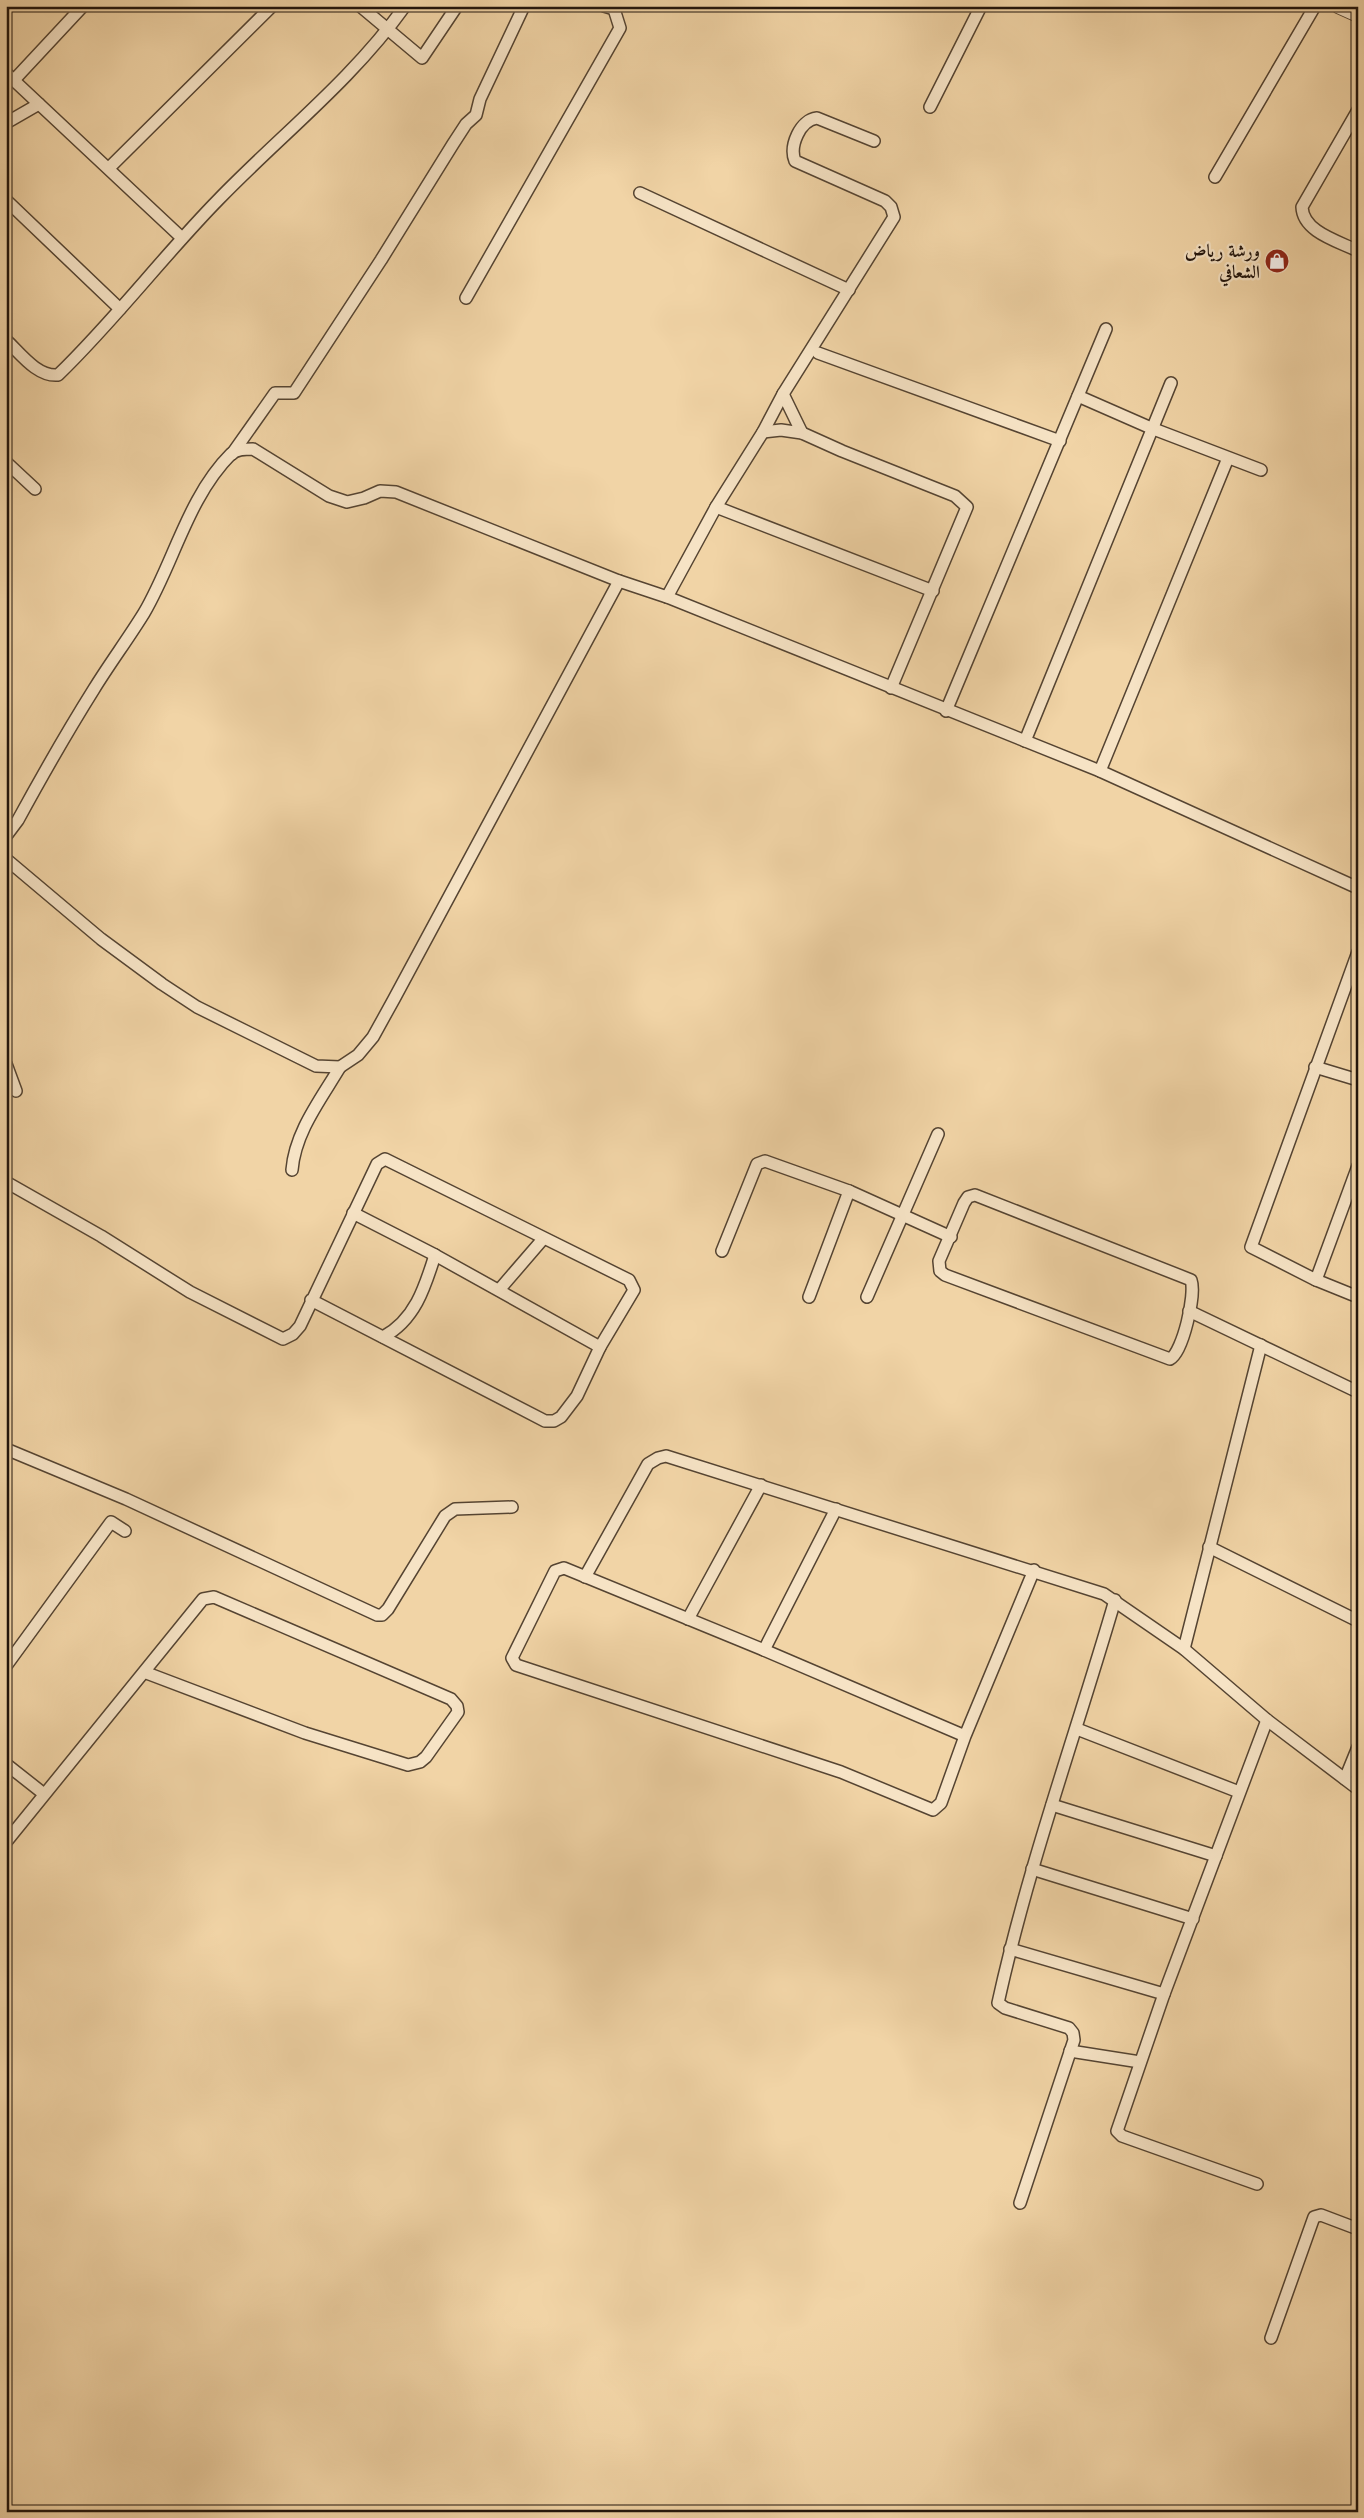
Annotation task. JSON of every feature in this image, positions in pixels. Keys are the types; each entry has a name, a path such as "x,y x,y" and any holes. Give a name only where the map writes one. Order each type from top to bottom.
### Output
{"street":[{"path":"83,6 10,77 110,167 182,238"},
{"path":"110,167 272,6"},
{"path":"360,6 422,58 456,6"},
{"path":"6,340 35,367 49,376 58,375 120,309 182,238 342,82 388,30 404,6"},
{"path":"6,836 18,820 94,689 144,613 160,584 192,512 213,478 275,393 294,392 380,260 452,144 466,124 476,115 480,99 524,6"},
{"path":"466,298 620,28 614,9 604,6"},
{"path":"930,107 981,6"},
{"path":"1215,177 1315,6"},
{"path":"1338,6 1358,15"},
{"path":"6,123 39,104"},
{"path":"1358,110 1302,207 1302,217 1310,226 1358,251"},
{"path":"667,597 716,507 763,432 783,394 894,217 894,211 885,201 795,161 794,148 796,138 805,123 817,118 874,141"},
{"path":"640,194 849,290"},
{"path":"6,200 120,309"},
{"path":"946,711 1106,328"},
{"path":"818,353 1060,441"},
{"path":"1025,741 1151,428 1171,383"},
{"path":"783,394 802,433"},
{"path":"1078,396 1151,428 1261,470"},
{"path":"763,432 781,430 802,433 842,452 955,496 967,507 891,688"},
{"path":"232,454 239,450 253,449 329,496 347,502 364,498 380,491 396,492 619,581 667,597 946,711 1100,770 1358,888"},
{"path":"1100,770 1228,458"},
{"path":"6,462 35,489"},
{"path":"716,507 933,591"},
{"path":"292,1170 293,1152 298,1139 340,1067 358,1055 372,1037 394,999 619,581"},
{"path":"6,859 101,939 197,1007 316,1066 340,1067"},
{"path":"1358,952 1314,1068 1251,1247 1316,1280 1358,1297"},
{"path":"6,1064 16,1090"},
{"path":"1314,1068 1358,1080"},
{"path":"867,1298 938,1134"},
{"path":"6,1182 101,1236 190,1292 283,1339 293,1334 300,1326 311,1300 353,1212 378,1164 385,1159 629,1280 634,1290 600,1346 576,1396 561,1417 554,1421 545,1421 311,1300"},
{"path":"722,1251 757,1164 765,1161 849,1191 951,1237"},
{"path":"1316,1280 1358,1166"},
{"path":"809,1297 849,1191"},
{"path":"975,1195 1192,1280 1194,1288 1189,1312 1179,1350 1176,1356 1170,1359 945,1275 940,1271 939,1264 964,1203 968,1197 975,1195"},
{"path":"353,1212 436,1255 600,1346"},
{"path":"499,1290 543,1239"},
{"path":"383,1337 396,1330 409,1316 426,1283 436,1255"},
{"path":"1189,1312 1358,1392"},
{"path":"1184,1649 1261,1345"},
{"path":"6,1449 126,1499 377,1615 382,1615 388,1609 445,1516 450,1511 455,1509 512,1507"},
{"path":"585,1577 648,1464 666,1456 1034,1570 1115,1600 1184,1649 1267,1720 1358,1789"},
{"path":"688,1619 761,1485"},
{"path":"764,1650 836,1509"},
{"path":"6,1666 111,1522 125,1532"},
{"path":"1209,1547 1358,1620"},
{"path":"965,1736 764,1650 564,1568 555,1571 512,1658 516,1665 841,1772 933,1810 941,1804 965,1736 1034,1570"},
{"path":"7,1838 203,1600 214,1597 451,1699 457,1706 458,1712 426,1757 420,1762 408,1765 306,1733 144,1672"},
{"path":"1020,2203 1074,2040 1074,2033 1069,2028 1005,2008 998,2002 1032,1868 1077,1728 1115,1600"},
{"path":"1257,2184 1122,2136 1117,2131 1118,2122 1164,1994 1267,1720"},
{"path":"1077,1728 1239,1792"},
{"path":"1346,1779 1358,1747"},
{"path":"6,1764 44,1794"},
{"path":"1052,1804 1216,1856"},
{"path":"1032,1868 1193,1919"},
{"path":"1010,1949 1164,1994"},
{"path":"1070,2052 1140,2062"},
{"path":"1272,2338 1314,2217 1321,2215 1358,2229"}],"place":[{"name":"ورشة رياض الشعافي","path":"1277,261"}]}
